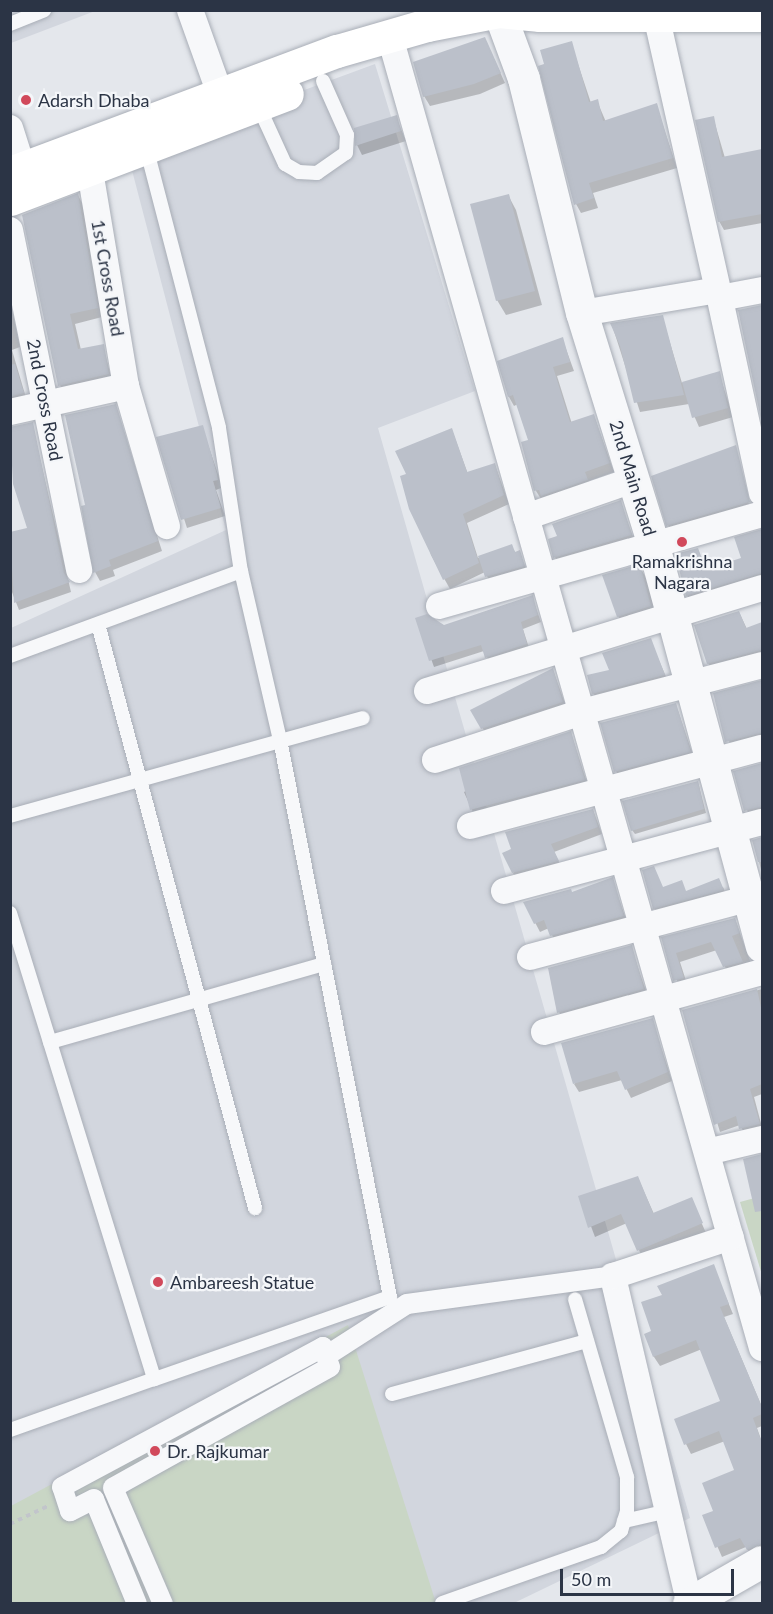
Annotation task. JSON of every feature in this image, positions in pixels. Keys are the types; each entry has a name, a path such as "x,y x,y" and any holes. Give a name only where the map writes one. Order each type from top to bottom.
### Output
{"main road":[{"path":"17,171 337,51 427,25 499,11 540,15 655,12 762,15"},
{"path":"10,199 90,171 146,147 323,81 344,72 390,37"}],"street":[{"path":"190,10 220,94"},
{"name":"2nd Main Road","path":"499,11 524,80 582,313 653,543 728,831 756,897 762,947"},
{"path":"655,12 762,493"},
{"path":"390,37 762,1348"},
{"path":"10,128 17,171"},
{"name":"1st Cross Road","path":"90,171 126,386 167,526"},
{"name":"2nd Cross Road","path":"10,230 79,570"},
{"path":"582,313 762,290"},
{"path":"10,412 126,386"},
{"path":"526,517 633,480"},
{"path":"439,606 653,543 762,514"},
{"path":"427,691 671,613 762,588"},
{"path":"435,760 582,712 762,665"},
{"path":"470,826 762,748"},
{"path":"504,891 762,822"},
{"path":"530,957 756,897"},
{"path":"544,1032 762,972"},
{"path":"707,1152 762,1138"},
{"path":"326,1356 407,1304 613,1276 731,1238"},
{"path":"613,1276 688,1603 762,1562"},
{"path":"137,1604 94,1499 70,1510 62,1487 322,1347 330,1367 113,1488 163,1604"}],"lane":[{"path":"10,24 44,10"},
{"path":"258,105 285,164 299,172 317,173 346,153 347,135 323,81"},
{"path":"10,1430 390,1297 280,740 241,571 219,428 146,147"},
{"path":"10,656 241,571"},
{"path":"98,624 255,1208"},
{"path":"10,816 363,718"},
{"path":"10,913 154,1379"},
{"path":"50,1042 324,964"},
{"path":"442,1603 601,1547 621,1531 624,1521 627,1478 575,1299"},
{"path":"392,1394 588,1341"},
{"path":"624,1521 668,1511"}],"path":[{"path":"10,1524 19,1520"}],"shaded area":[{"path":"11,11 95,11 11,43"},
{"path":"375,64 475,391 378,428 690,1518 514,1603 23,1603 11,1568 11,628 226,530 128,155"}],"green space":[{"path":"762,1196 762,1275 740,1202"},
{"path":"348,1325 436,1603 11,1604 11,1506"}],"building":[{"path":"485,37 501,73 474,84 423,97 413,62"},
{"path":"572,41 589,102 598,99 603,121 657,103 673,158 589,183 594,198 574,205 538,66 544,64 540,50"},
{"path":"397,115 401,131 355,146 354,128"},
{"path":"714,116 722,157 762,149 762,214 718,222 695,120"},
{"path":"78,193 98,308 70,314 78,349 104,344 109,374 58,386 22,215"},
{"path":"509,194 535,291 496,301 470,204"},
{"path":"762,305 762,424 738,310"},
{"path":"663,315 684,395 634,403 620,346 610,323"},
{"path":"563,337 570,362 553,367 570,422 594,414 610,463 585,472 588,480 541,496 539,490 534,491 521,442 528,440 513,395 508,397 497,361"},
{"path":"15,364 24,393 10,397 10,365"},
{"path":"720,371 728,408 692,418 682,382"},
{"path":"116,404 158,541 109,560 111,566 93,573 81,506 85,505 65,415"},
{"path":"33,422 64,573 70,582 14,603 10,532 27,528 13,484 10,427"},
{"path":"203,425 217,474 218,480 213,481 221,508 181,520 156,437"},
{"path":"452,428 467,472 495,463 504,495 463,514 479,563 443,580 409,509 400,476 406,474 395,451"},
{"path":"736,445 750,502 666,526 651,476"},
{"path":"621,500 632,535 553,558 548,539 557,536 552,524"},
{"path":"762,529 762,573 686,596 675,554 698,548 706,569 741,558 734,537"},
{"path":"512,544 515,552 520,550 525,566 485,577 478,556"},
{"path":"640,564 651,606 617,617 602,575"},
{"path":"533,595 538,615 521,622 527,644 485,658 481,645 429,661 415,618 427,614 444,625"},
{"path":"739,611 746,628 762,622 762,650 707,664 694,625"},
{"path":"651,638 665,675 592,694 587,675 609,670 602,653"},
{"path":"553,668 563,702 481,729 470,710"},
{"path":"762,680 762,733 725,742 713,693"},
{"path":"676,703 691,752 614,772 600,723"},
{"path":"571,731 585,780 470,810 459,768"},
{"path":"762,763 762,807 744,811 733,771"},
{"path":"698,781 704,809 631,831 622,801"},
{"path":"593,809 598,827 551,844 559,861 512,873 502,853 511,849 505,832"},
{"path":"762,837 762,862 758,862 752,840"},
{"path":"654,866 663,887 682,880 686,891 719,878 724,890 653,909 642,870"},
{"path":"613,877 624,916 550,936 544,920 534,924 523,902 571,889 572,892"},
{"path":"735,918 740,933 732,936 743,962 723,967 711,942 676,953 684,978 673,981 661,937"},
{"path":"632,945 644,989 557,1013 548,968"},
{"path":"757,989 762,1012 762,1084 750,1089 760,1124 739,1129 736,1116 714,1125 682,1010"},
{"path":"653,1018 668,1072 625,1090 617,1071 573,1084 561,1043"},
{"path":"762,1154 762,1211 755,1212 743,1159"},
{"path":"638,1176 653,1213 692,1197 703,1223 637,1251 621,1214 588,1228 578,1196"},
{"path":"714,1264 729,1304 720,1307 762,1407 762,1414 753,1418 762,1443 762,1544 747,1550 740,1538 715,1548 702,1515 713,1511 702,1483 734,1470 719,1431 684,1445 674,1419 720,1401 696,1340 653,1357 644,1334 651,1331 641,1302 662,1295 657,1286"}],"place":[{"name":"Adarsh Dhaba","path":"26,100"},
{"name":"Ramakrishna Nagara","path":"682,542"},
{"name":"Ambareesh Statue","path":"158,1282"},
{"name":"Dr. Rajkumar","path":"155,1451"}]}
